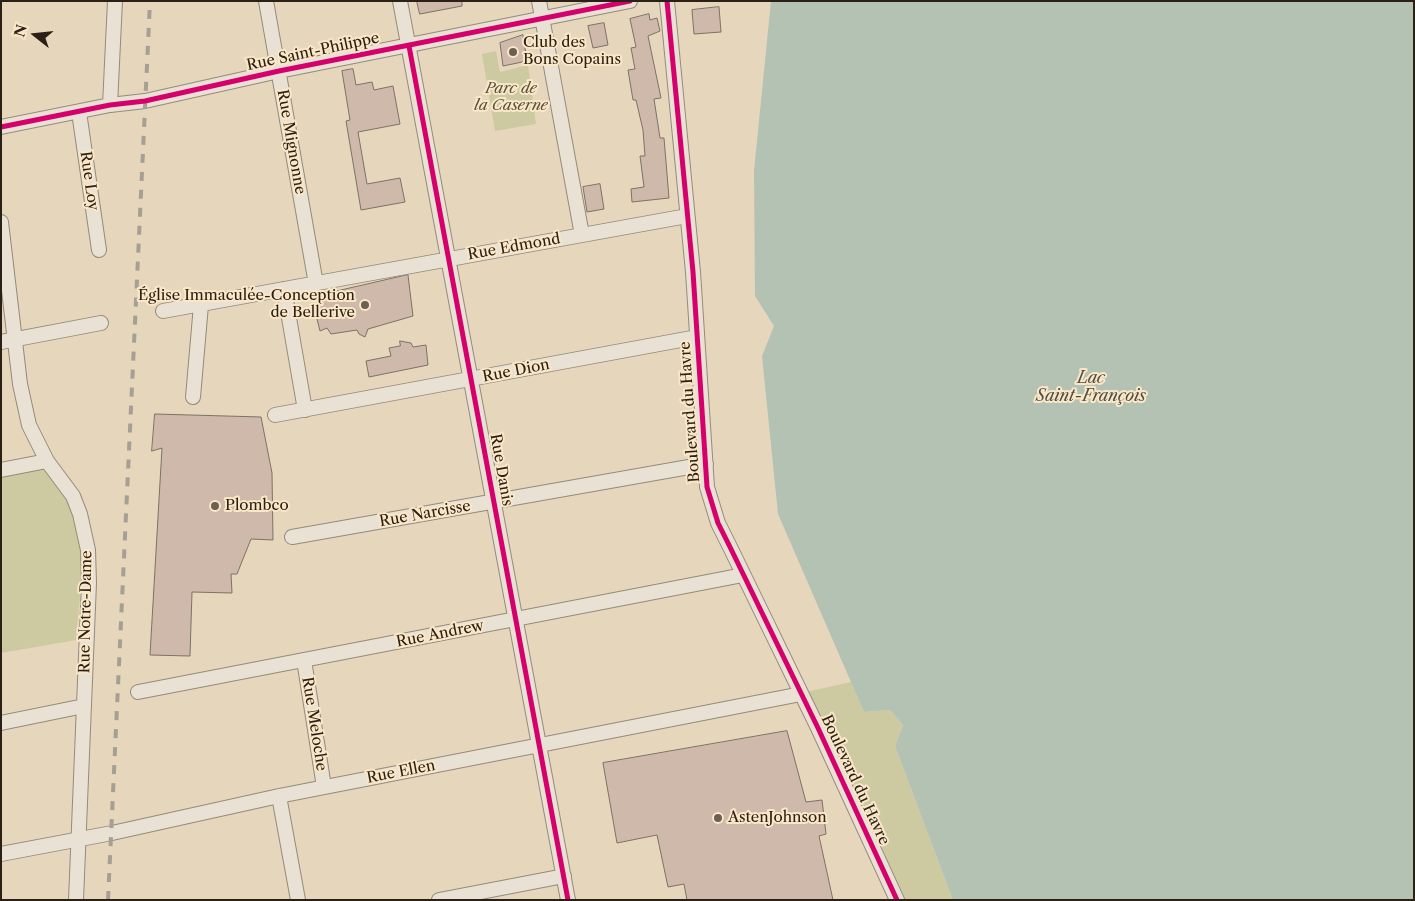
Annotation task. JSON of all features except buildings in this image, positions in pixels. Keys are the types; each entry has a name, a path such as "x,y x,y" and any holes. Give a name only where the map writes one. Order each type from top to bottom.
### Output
{"street":[{"path":"110,106 115,1"},
{"name":"Rue Mignonne","path":"266,1 316,284"},
{"name":"Rue Danis","path":"400,1 568,900"},
{"path":"539,1 582,235"},
{"name":"Rue Saint-Philippe","path":"1,127 145,101 630,1"},
{"name":"Boulevard du Havre","path":"667,1 697,337 707,487 718,523 801,694 897,900"},
{"name":"Rue Loy","path":"79,112 100,250"},
{"name":"Rue Edmond","path":"163,312 687,216"},
{"name":"Rue Notre-Dame","path":"1,222 20,384 28,425 47,461 73,496 85,531 89,583 76,900"},
{"path":"284,289 305,410"},
{"path":"193,397 201,304"},
{"path":"1,342 100,323"},
{"name":"Rue Dion","path":"275,415 697,337"},
{"path":"1,470 47,461"},
{"name":"Rue Narcisse","path":"292,537 706,464"},
{"name":"Rue Andrew","path":"138,692 743,575"},
{"name":"Rue Meloche","path":"304,660 324,787"},
{"name":"Rue Ellen","path":"1,854 112,833 324,787 801,694"},
{"path":"1,723 84,706"},
{"path":"279,796 298,900"},
{"path":"439,900 564,876"}],"green space":[{"name":"Parc de la Caserne","path":"496,51 500,72 528,65 536,124 495,131 482,54"},
{"path":"47,461 66,493 79,527 81,539 82,568 76,640 1,653 1,470"},
{"path":"851,682 864,712 890,710 903,725 895,746 953,900 903,900 806,692"}],"water":[{"name":"Lac Saint-François","path":"771,1 1414,1 1414,900 953,900 895,746 903,725 890,710 864,712 778,514 762,356 774,326 755,296 754,171"}],"railway":[{"path":"108,900 150,1"}],"cycle path":[{"path":"1,127 110,105 145,101 279,71 630,1"},
{"path":"667,1 693,272 707,487 718,523 818,728 897,900"},
{"path":"409,46 568,900"}],"place":[{"name":"Club des Bons Copains","path":"513,52"},
{"name":"Église Immaculée-Conception de Bellerive","path":"365,305"},
{"name":"Plombco","path":"215,506"},
{"name":"AstenJohnson","path":"718,818"}]}
